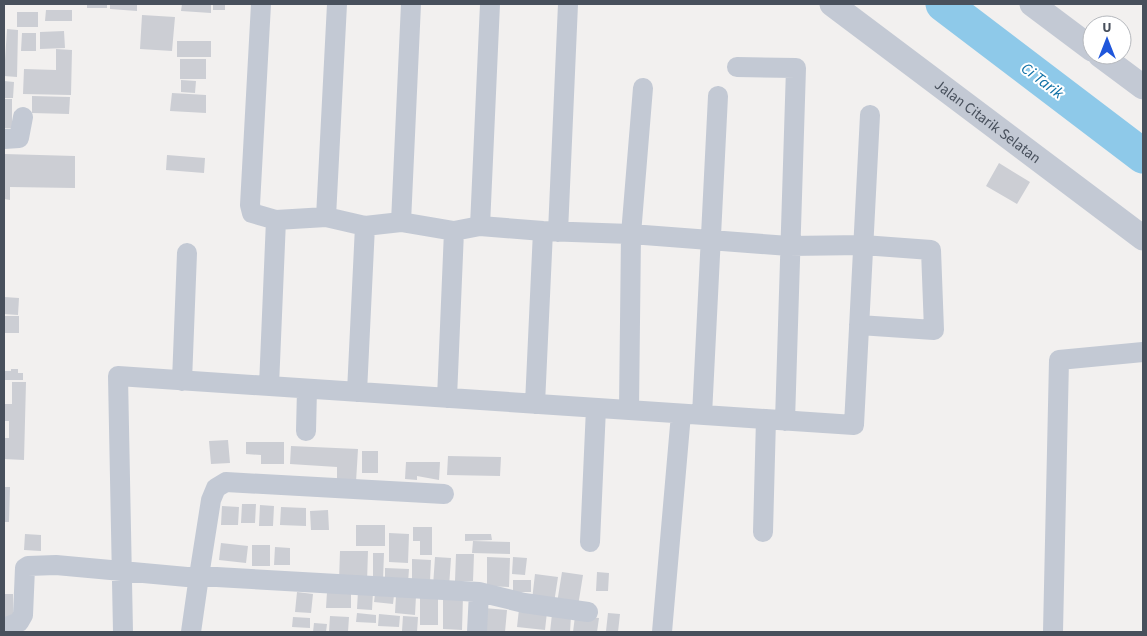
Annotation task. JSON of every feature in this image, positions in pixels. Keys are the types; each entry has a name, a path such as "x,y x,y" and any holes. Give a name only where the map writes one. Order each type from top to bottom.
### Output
{"street":[{"path":"261,4 250,205 252,213 276,220 326,217 365,226 401,222 454,231 480,226 631,234 789,246 864,245 931,250 934,330 859,325"},
{"path":"326,217 337,4"},
{"path":"401,222 411,4"},
{"path":"480,226 490,4"},
{"path":"535,404 568,4"},
{"name":"Jalan Citarik Selatan","path":"832,4 1143,238"},
{"path":"1032,4 1082,42"},
{"path":"1113,65 1143,87"},
{"path":"738,67 796,68 789,246 776,420 763,532"},
{"path":"629,410 631,234 643,88"},
{"path":"702,415 718,96"},
{"path":"123,632 118,376 854,425 870,114"},
{"path":"4,139 19,138 22,116"},
{"path":"269,386 276,220"},
{"path":"356,392 365,226"},
{"path":"447,398 454,231"},
{"path":"182,380 187,253"},
{"path":"1053,632 1059,360 1143,352"},
{"path":"306,389 306,430"},
{"path":"590,542 596,408"},
{"path":"662,632 681,414"},
{"path":"191,632 211,500 216,488 226,482 444,494"},
{"path":"4,628 19,622 22,615 26,568 28,566 56,566 187,577 199,576 479,592 524,603 588,612"},
{"path":"477,632 479,592"}],"building":[{"path":"87,4 107,4 107,8 87,8"},
{"path":"110,4 137,4 137,11 110,9"},
{"path":"182,4 211,4 211,13 181,11"},
{"path":"213,4 225,4 225,10 213,10"},
{"path":"46,10 72,10 72,21 45,21"},
{"path":"17,12 38,12 38,27 17,27"},
{"path":"142,15 175,17 172,51 140,49"},
{"path":"7,29 18,30 17,77 4,76"},
{"path":"64,31 65,48 40,49 40,32"},
{"path":"22,33 36,33 36,51 21,51"},
{"path":"177,41 211,41 211,57 177,57"},
{"path":"56,49 72,50 71,95 23,94 24,69 56,70"},
{"path":"180,59 206,59 206,79 180,79"},
{"path":"181,80 196,81 195,93 181,92"},
{"path":"4,81 14,82 13,98 4,98"},
{"path":"172,93 206,95 206,113 170,111"},
{"path":"32,96 70,97 69,114 32,113"},
{"path":"4,99 12,99 12,128 4,128"},
{"path":"4,154 75,156 75,188 10,187 10,200 4,199"},
{"path":"167,155 205,158 204,173 166,170"},
{"path":"999,163 1030,182 1017,204 986,186"},
{"path":"4,297 19,298 18,315 4,314"},
{"path":"4,316 19,316 19,333 4,333"},
{"path":"11,369 18,369 18,373 23,373 23,380 4,380 4,371 11,371"},
{"path":"12,382 26,382 24,460 4,459 4,438 9,438 9,421 4,421 4,404 12,404"},
{"path":"228,440 230,463 211,464 209,441"},
{"path":"246,442 284,442 284,464 261,464 261,455 246,454"},
{"path":"291,446 358,449 356,482 337,481 337,467 290,464"},
{"path":"362,451 378,451 378,473 362,473"},
{"path":"448,456 501,457 500,476 447,475"},
{"path":"406,462 440,462 439,480 417,476 417,480 405,479"},
{"path":"4,487 10,487 9,522 4,522"},
{"path":"242,504 256,504 255,523 241,523"},
{"path":"260,505 274,506 273,526 259,526"},
{"path":"222,506 239,507 238,525 221,525"},
{"path":"281,507 306,508 306,526 280,525"},
{"path":"328,510 329,530 311,530 310,511"},
{"path":"356,525 385,525 385,546 356,546"},
{"path":"413,527 432,527 432,555 420,555 420,541 413,541"},
{"path":"389,533 409,534 408,563 389,562"},
{"path":"25,534 41,535 41,551 24,550"},
{"path":"465,534 491,534 492,540 465,541"},
{"path":"473,541 510,542 510,554 472,553"},
{"path":"221,543 248,546 246,563 219,560"},
{"path":"252,545 270,545 270,566 252,566"},
{"path":"275,547 290,548 290,565 274,565"},
{"path":"340,551 368,551 367,582 339,581"},
{"path":"373,553 384,553 383,580 373,580"},
{"path":"456,554 474,554 473,581 455,581"},
{"path":"435,557 451,558 449,587 433,586"},
{"path":"487,557 510,558 509,587 487,586"},
{"path":"513,557 527,558 525,575 512,574"},
{"path":"412,559 431,560 430,581 412,581"},
{"path":"385,568 409,569 408,583 385,582"},
{"path":"562,572 583,575 578,606 557,603"},
{"path":"597,572 609,573 608,591 596,591"},
{"path":"535,574 558,577 554,603 532,600"},
{"path":"513,580 531,580 531,592 513,592"},
{"path":"358,591 373,592 372,610 357,609"},
{"path":"297,592 313,594 311,613 295,612"},
{"path":"327,592 351,592 351,608 326,608"},
{"path":"4,594 13,594 13,620 4,620"},
{"path":"375,594 394,595 393,604 374,602"},
{"path":"396,596 416,596 415,615 395,613"},
{"path":"443,596 463,596 462,630 443,629"},
{"path":"420,597 438,597 438,625 420,625"},
{"path":"484,608 507,610 505,632 482,632"},
{"path":"519,609 547,612 545,630 517,627"},
{"path":"357,613 376,615 376,623 356,622"},
{"path":"608,613 620,614 618,632 606,631"},
{"path":"379,614 400,616 399,627 378,626"},
{"path":"552,614 571,616 570,632 550,632"},
{"path":"330,616 349,617 348,632 329,632"},
{"path":"403,616 418,617 417,632 402,631"},
{"path":"575,616 599,618 597,632 573,632"},
{"path":"293,617 310,618 310,628 292,627"},
{"path":"314,623 327,624 326,632 313,632"}],"waterway":[{"name":"Ci Tarik","path":"943,4 1143,156"}]}
